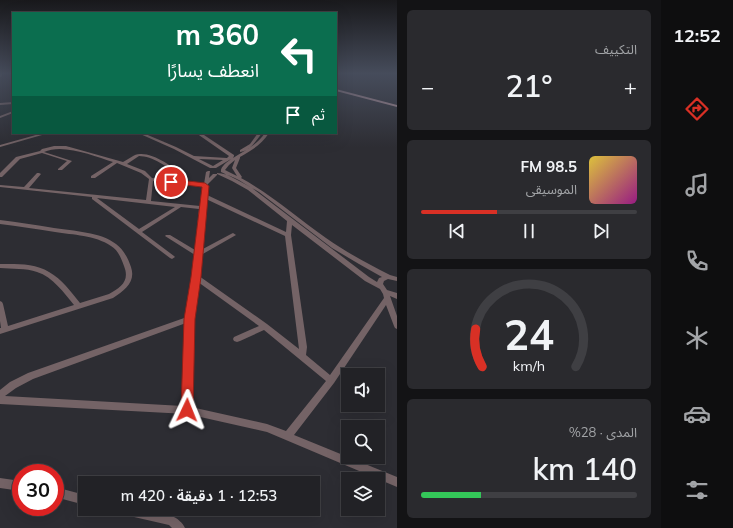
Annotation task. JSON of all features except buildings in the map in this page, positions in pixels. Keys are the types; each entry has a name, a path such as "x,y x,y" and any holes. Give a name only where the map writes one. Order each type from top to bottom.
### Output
{"main road":[{"path":"358,98 397,108"}],"street":[{"path":"0,104 12,103"},
{"path":"0,117 12,112"},
{"path":"0,146 43,134"},
{"path":"142,134 175,148 211,169 241,178"},
{"path":"199,134 232,156"},
{"path":"187,410 190,319 196,277 202,208 206,185 211,169 251,144 259,134"},
{"path":"0,176 18,158 42,152 46,149 66,147 124,164 143,172 151,179 206,185 230,162 261,142 266,134"},
{"path":"42,152 70,162 60,169"},
{"path":"124,164 138,155 146,156 179,173 180,176 176,182"},
{"path":"239,156 234,168 236,173 241,178 266,194 336,247 373,270 388,277 397,278"},
{"path":"191,157 228,159"},
{"path":"93,177 116,162"},
{"path":"211,169 220,172 242,184 384,292 397,296"},
{"path":"26,188 39,174"},
{"path":"148,202 151,179"},
{"path":"0,186 202,208"},
{"path":"204,196 288,235"},
{"path":"93,197 172,257"},
{"path":"140,232 179,206"},
{"path":"290,220 288,235 303,347 302,356"},
{"path":"0,222 88,235 112,244 119,250 130,271 130,278 126,284 120,291 111,296 3,330 0,304"},
{"path":"198,254 232,235"},
{"path":"168,236 198,254"},
{"path":"0,266 28,267 50,274 79,306"},
{"path":"196,277 265,326 331,380"},
{"path":"388,277 381,280 397,326"},
{"path":"287,436 331,380 384,292"},
{"path":"0,395 13,385 31,376 190,319"},
{"path":"237,339 265,326"},
{"path":"0,400 187,410 267,428 397,482"},
{"path":"0,483 12,485"},
{"path":"64,494 78,498"},
{"path":"151,516 172,521 180,528"}],"route":[{"path":"171,182 205,186 196,277 190,319 187,410"}]}
